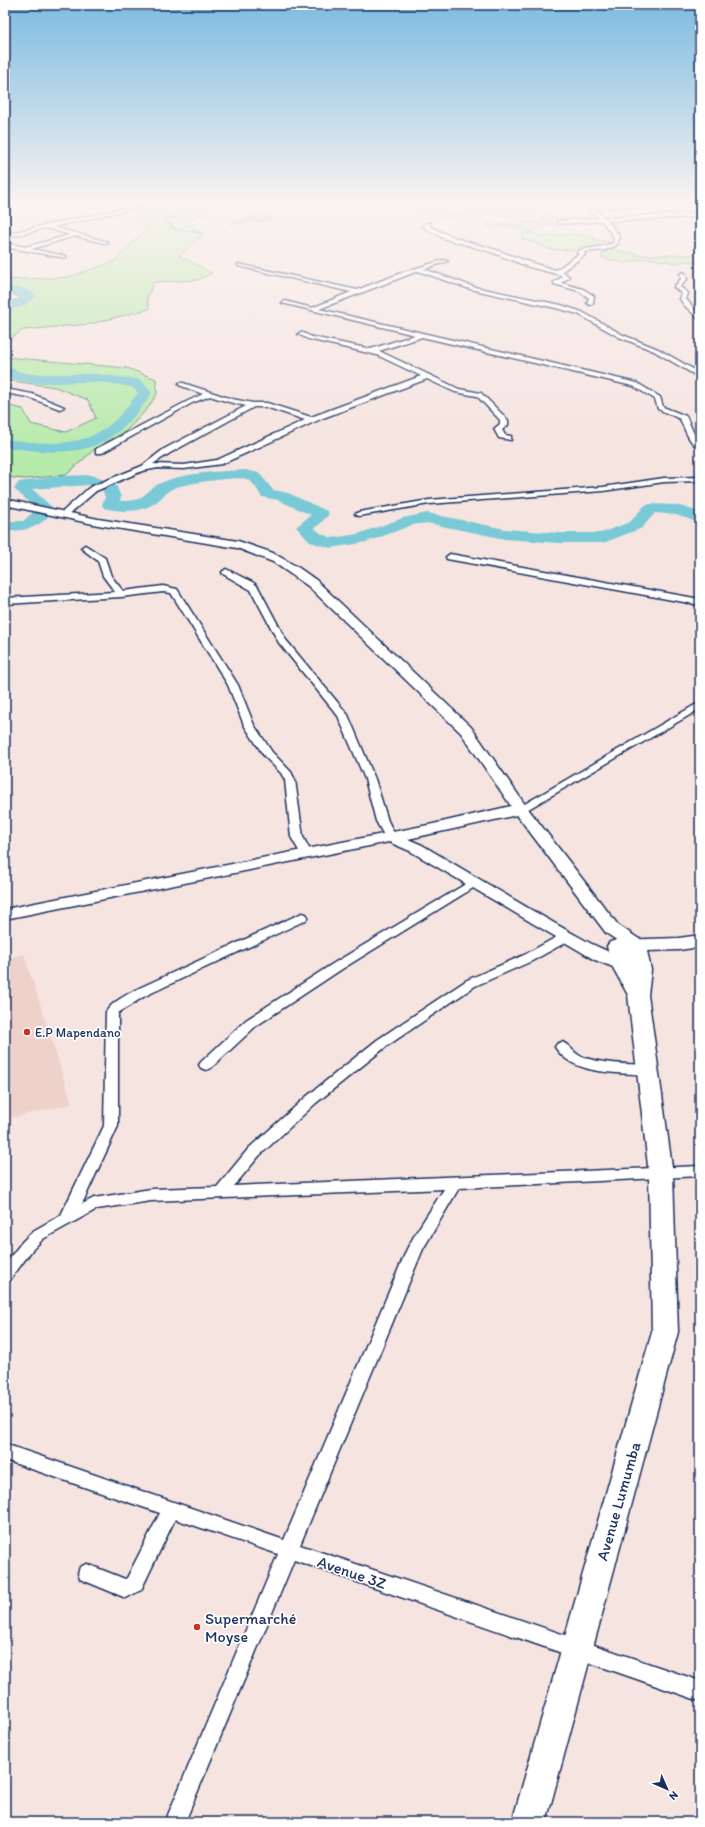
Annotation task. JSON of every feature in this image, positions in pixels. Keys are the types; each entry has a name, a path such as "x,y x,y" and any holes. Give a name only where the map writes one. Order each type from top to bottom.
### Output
{"main road":[{"path":"625,950 700,941"},
{"name":"Avenue Lumumba","path":"529,1822 665,1332 661,1174 638,995 625,950"}],"street":[{"path":"341,288 357,292"},
{"path":"314,309 367,288"},
{"path":"473,288 561,307 580,313 621,336 656,350 700,376"},
{"path":"574,288 583,291 592,297 590,303"},
{"path":"679,288 685,292 683,299 687,306 700,318"},
{"path":"285,303 583,370 635,384 658,398 660,408 683,418 692,437 700,446"},
{"path":"401,330 404,333 406,340"},
{"path":"301,334 310,338 373,351 457,391 479,394 504,420 504,425 498,429 502,436 508,438"},
{"path":"373,351 422,335"},
{"path":"62,514 93,489 140,470 158,466 184,467 219,462 312,420 428,376"},
{"path":"181,384 231,401 253,405 268,405 312,420"},
{"path":"5,391 30,395 60,407"},
{"path":"99,451 190,402 209,394"},
{"path":"140,470 167,451 179,446 253,405"},
{"path":"359,514 429,502 572,491 664,480 700,479"},
{"path":"5,502 62,514 238,545 259,550 292,567 312,583 466,730 521,809 625,950"},
{"path":"85,548 102,560 107,576 121,594"},
{"path":"450,557 700,602"},
{"path":"226,572 255,589 282,641 343,715 370,779 382,821 390,837 416,848 588,949 625,950"},
{"path":"5,601 121,594 163,589 170,589 176,593 233,684 249,725 268,754 286,772 290,780 297,837 306,854"},
{"path":"5,914 390,837 521,809 700,705"},
{"path":"206,1065 251,1023 345,962 474,883"},
{"path":"67,1219 111,1126 112,1012 116,1008 197,964 302,917"},
{"path":"221,1192 254,1152 312,1100 382,1043 471,983 528,958 566,937"},
{"path":"562,1047 575,1059 596,1066 648,1070"},
{"path":"5,1276 27,1246 38,1236 94,1204 151,1195 661,1174 700,1171"},
{"path":"175,1822 288,1549 415,1249 422,1234 455,1183"},
{"name":"Avenue 3Z","path":"5,1452 700,1691"},
{"path":"87,1573 126,1589 134,1584 171,1509"}],"shaded area":[{"name":"E.P Mapendano","path":"24,954 72,1104 5,1119 5,959"}],"green space":[{"path":"5,288 151,288 147,298 149,309 90,324 23,330 5,342 5,303 23,298 5,292"},
{"path":"5,357 127,368 156,379 157,394 147,409 126,431 96,448 66,475 25,479 5,477 5,405 23,409 31,424 66,432 96,418 88,400 55,387 5,380"}],"waterway":[{"path":"5,291 22,292 31,296 18,304 5,306"},
{"path":"5,369 16,376 31,378 96,378 136,383 145,393 122,422 108,433 95,440 67,448 37,447 5,443"},
{"path":"5,526 19,526 28,524 36,519 46,509 22,489 25,485 60,481 91,480 110,488 113,497 110,505 128,506 146,502 165,487 173,483 209,477 245,474 256,478 268,494 282,496 321,514 314,521 304,527 316,538 331,543 361,538 409,521 427,518 505,534 559,538 603,538 636,525 650,509 676,510 700,518"}],"place":[{"name":"E.P Mapendano","path":"27,1032"},
{"name":"Supermarché Moyse","path":"197,1627"}]}
